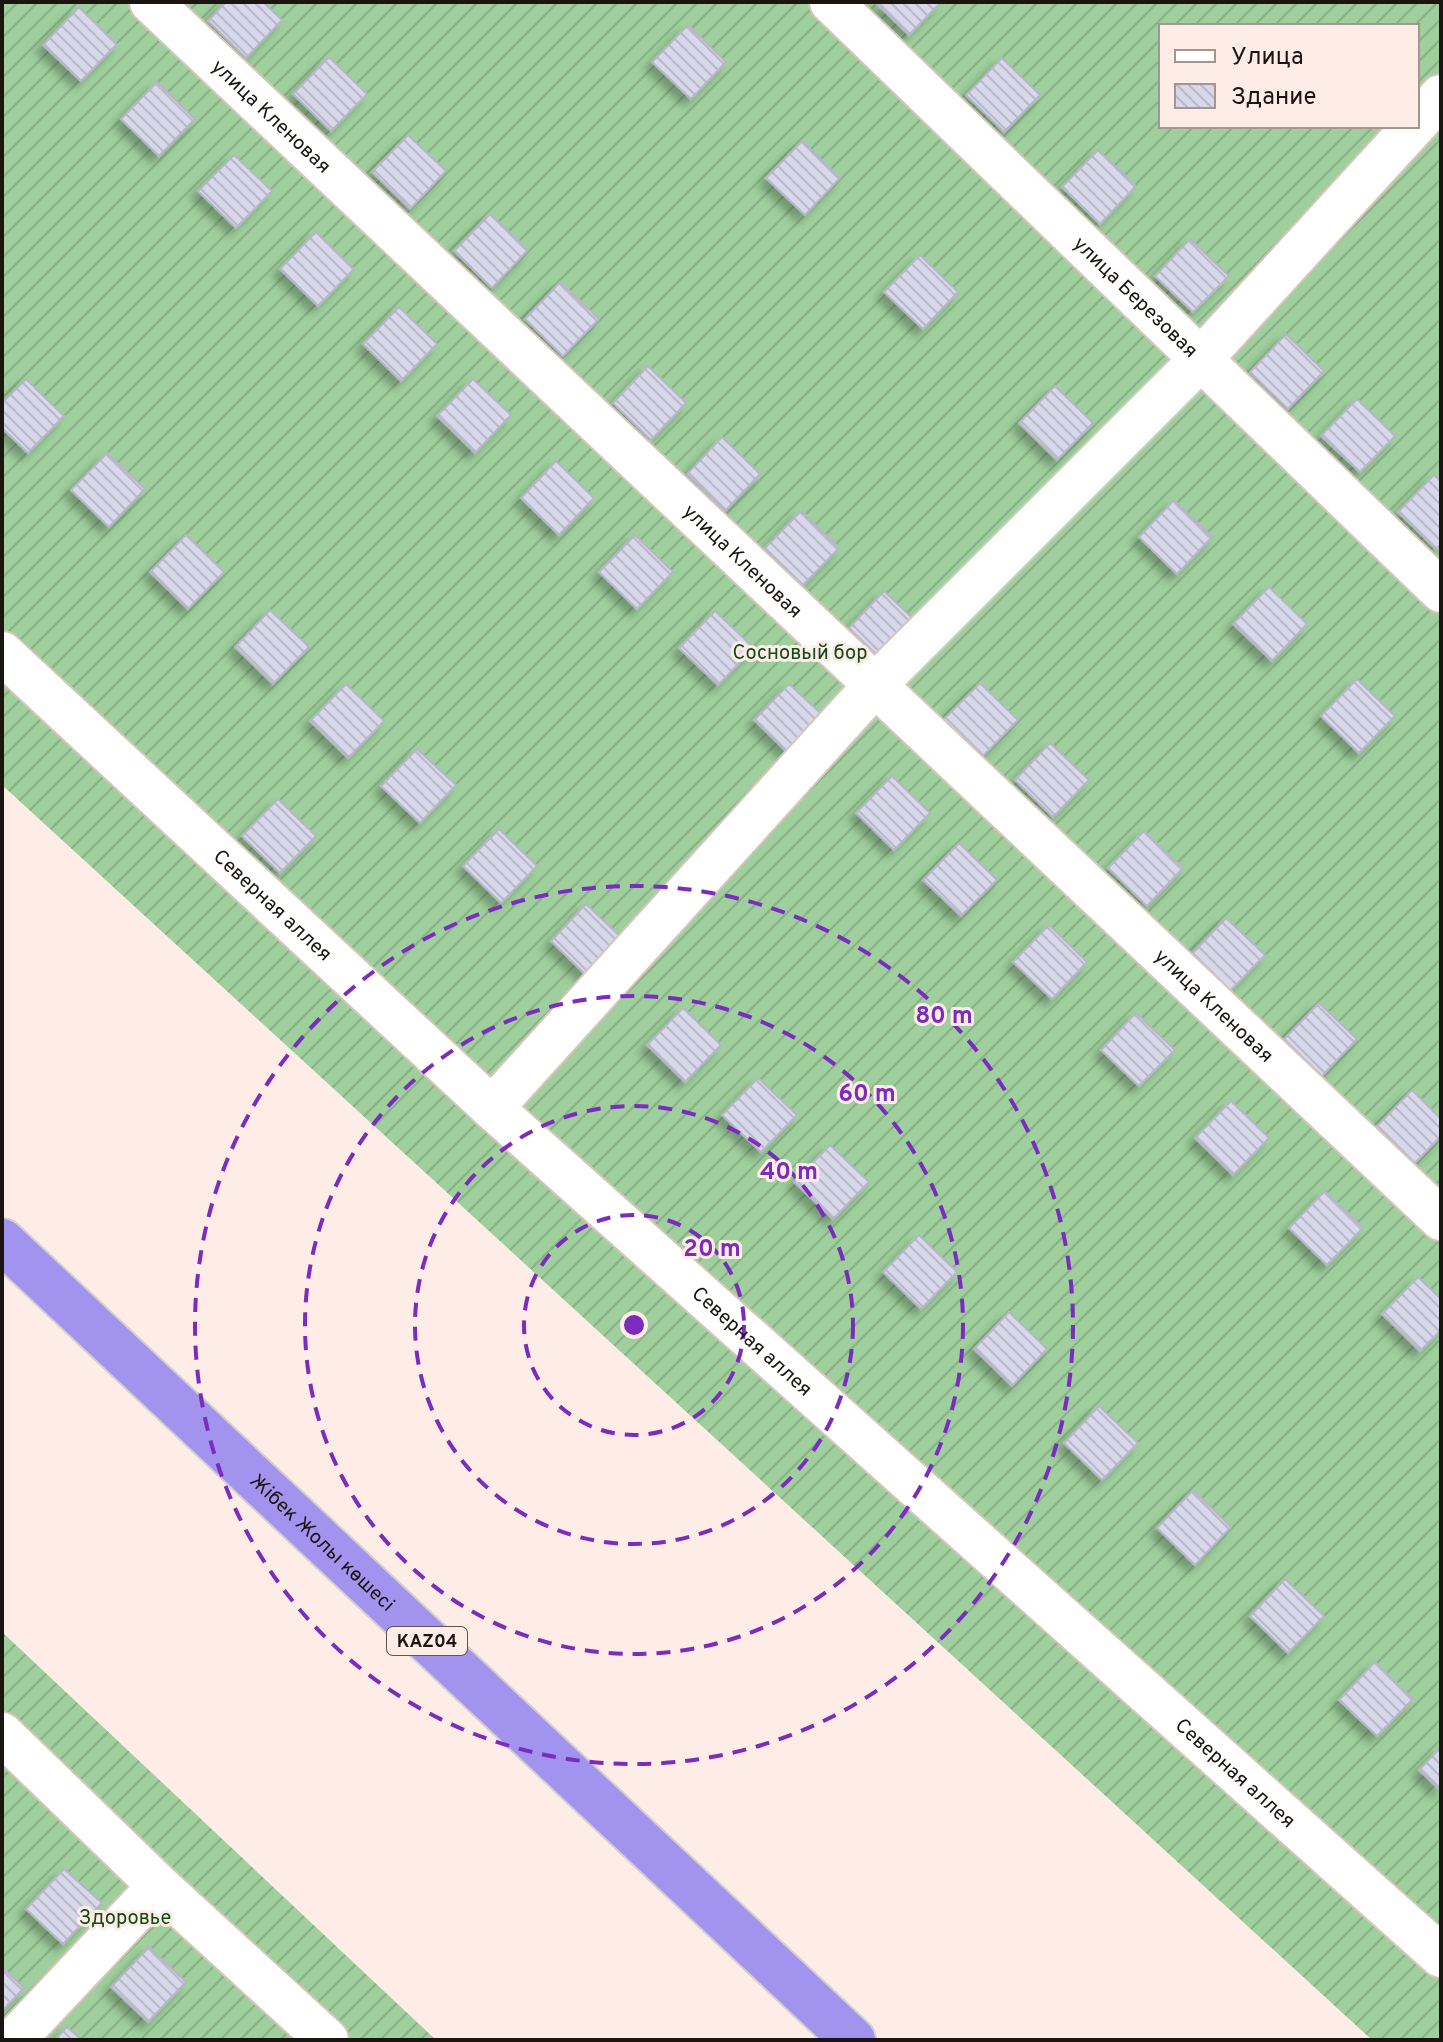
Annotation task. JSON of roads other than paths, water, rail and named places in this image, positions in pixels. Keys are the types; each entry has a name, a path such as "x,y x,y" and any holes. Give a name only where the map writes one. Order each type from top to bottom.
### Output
{"highway":[{"name":"Жібек Жолы көшесі","path":"2,1241 853,2040"}],"street":[{"name":"улица Кленовая","path":"151,2 1441,1219"},
{"name":"улица Березовая","path":"831,2 1441,591"},
{"path":"1419,121 1441,96"},
{"path":"492,1108 875,685 1201,359 1412,128"},
{"name":"Северная аллея","path":"2,653 492,1108 1441,1956"},
{"path":"2,1734 159,1886 327,2040"},
{"path":"14,2040 159,1886"}],"park label":[{"name":"Сосновый бор","path":"800,652"},
{"name":"Здоровье","path":"125,1917"}]}
